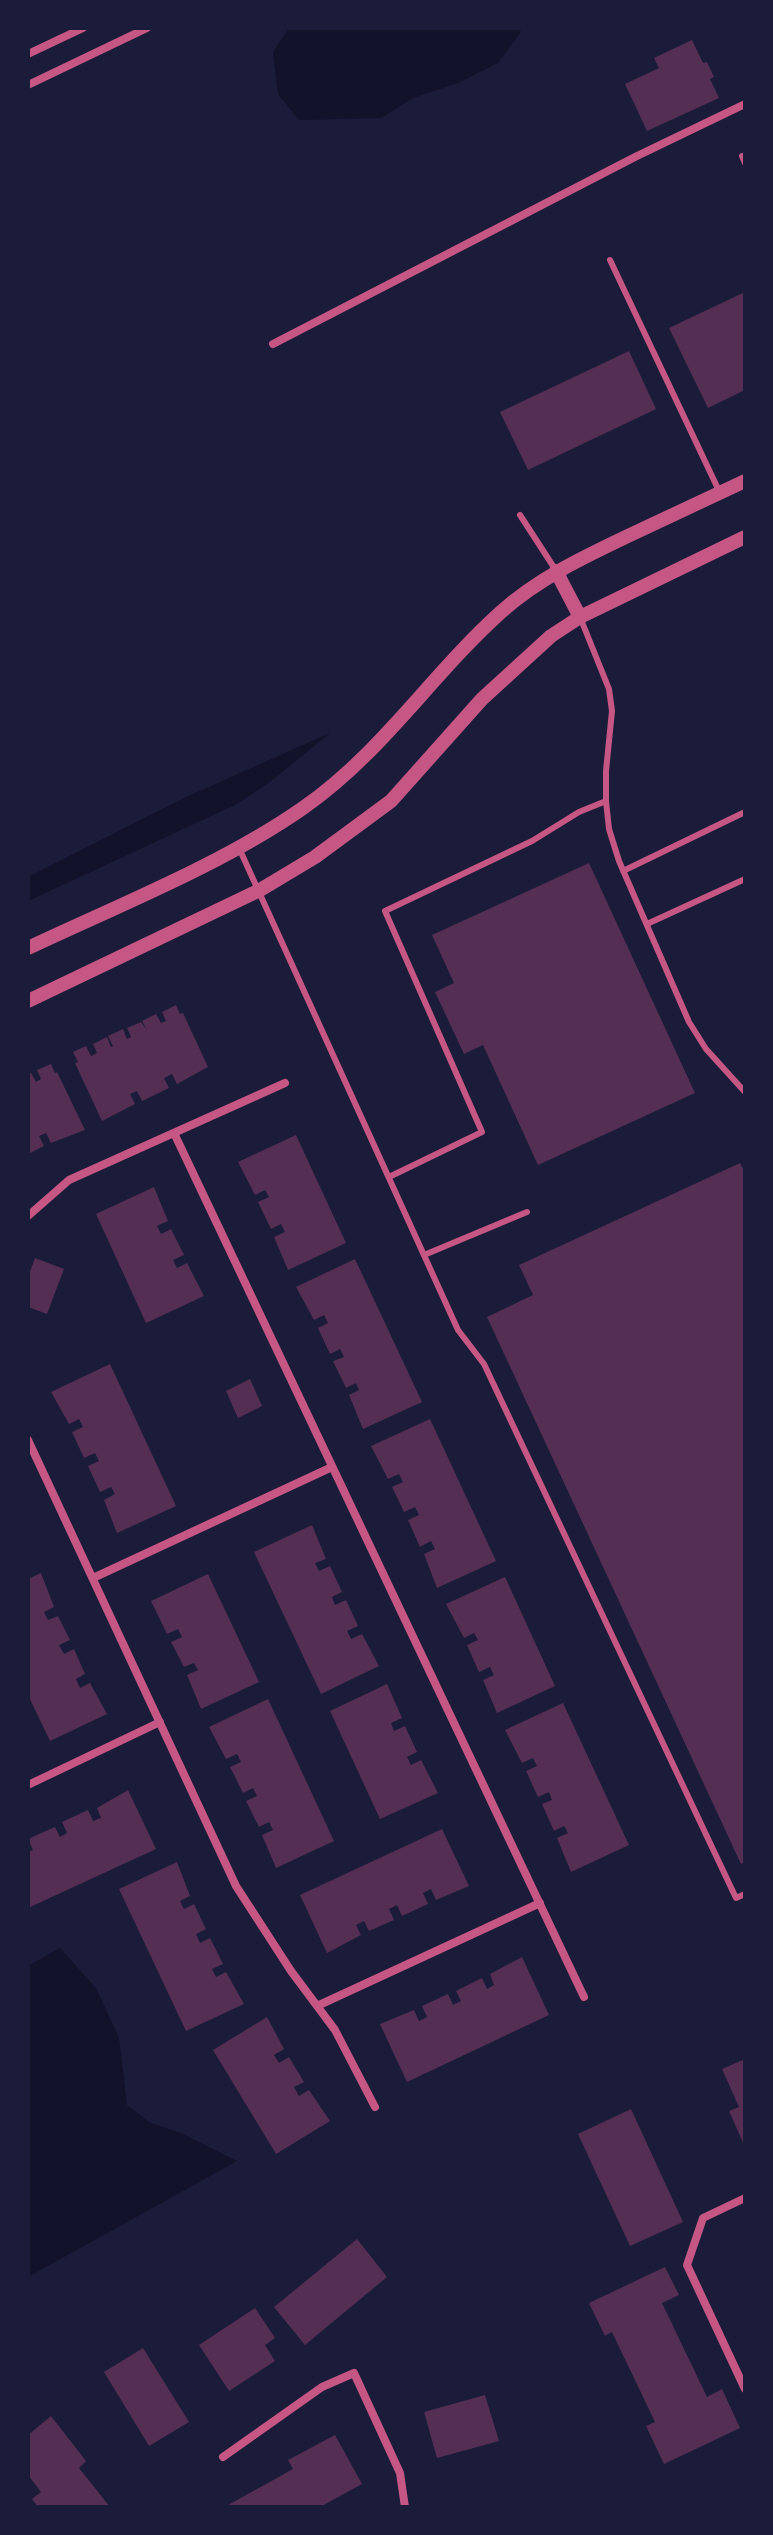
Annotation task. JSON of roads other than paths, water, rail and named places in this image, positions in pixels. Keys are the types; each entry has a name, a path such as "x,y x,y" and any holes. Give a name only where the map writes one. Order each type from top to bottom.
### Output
{"street":[{"path":"28,54 83,28"},
{"path":"28,85 147,28"},
{"path":"273,344 635,157 745,104"},
{"path":"28,948 239,847 302,809 344,776 387,735 482,630 521,596 556,571 745,481"},
{"path":"28,1001 260,890 315,857 391,801 482,699 551,636 580,617 745,537"},
{"path":"556,571 580,617"},
{"path":"28,1216 69,1180 285,1083"},
{"path":"174,1133 584,1997"},
{"path":"28,1440 236,1886 335,2030 375,2107"},
{"path":"93,1578 332,1467"},
{"path":"28,1785 160,1722"},
{"path":"317,2006 540,1903"},
{"path":"745,2198 703,2218 687,2265 741,2371 745,2389"},
{"path":"223,2457 322,2387 354,2373 400,2473 405,2507"}],"lane":[{"path":"745,155 742,156 745,163"},
{"path":"610,260 720,493"},
{"path":"520,515 556,571"},
{"path":"580,617 609,689 612,711 606,801 609,829 623,871 698,1037 745,1092"},
{"path":"389,1177 482,1132 385,911 532,841 579,812 606,801"},
{"path":"623,871 745,812"},
{"path":"239,847 458,1330 484,1364 736,1898 745,1894"},
{"path":"647,924 745,879"},
{"path":"424,1255 527,1212"}]}
